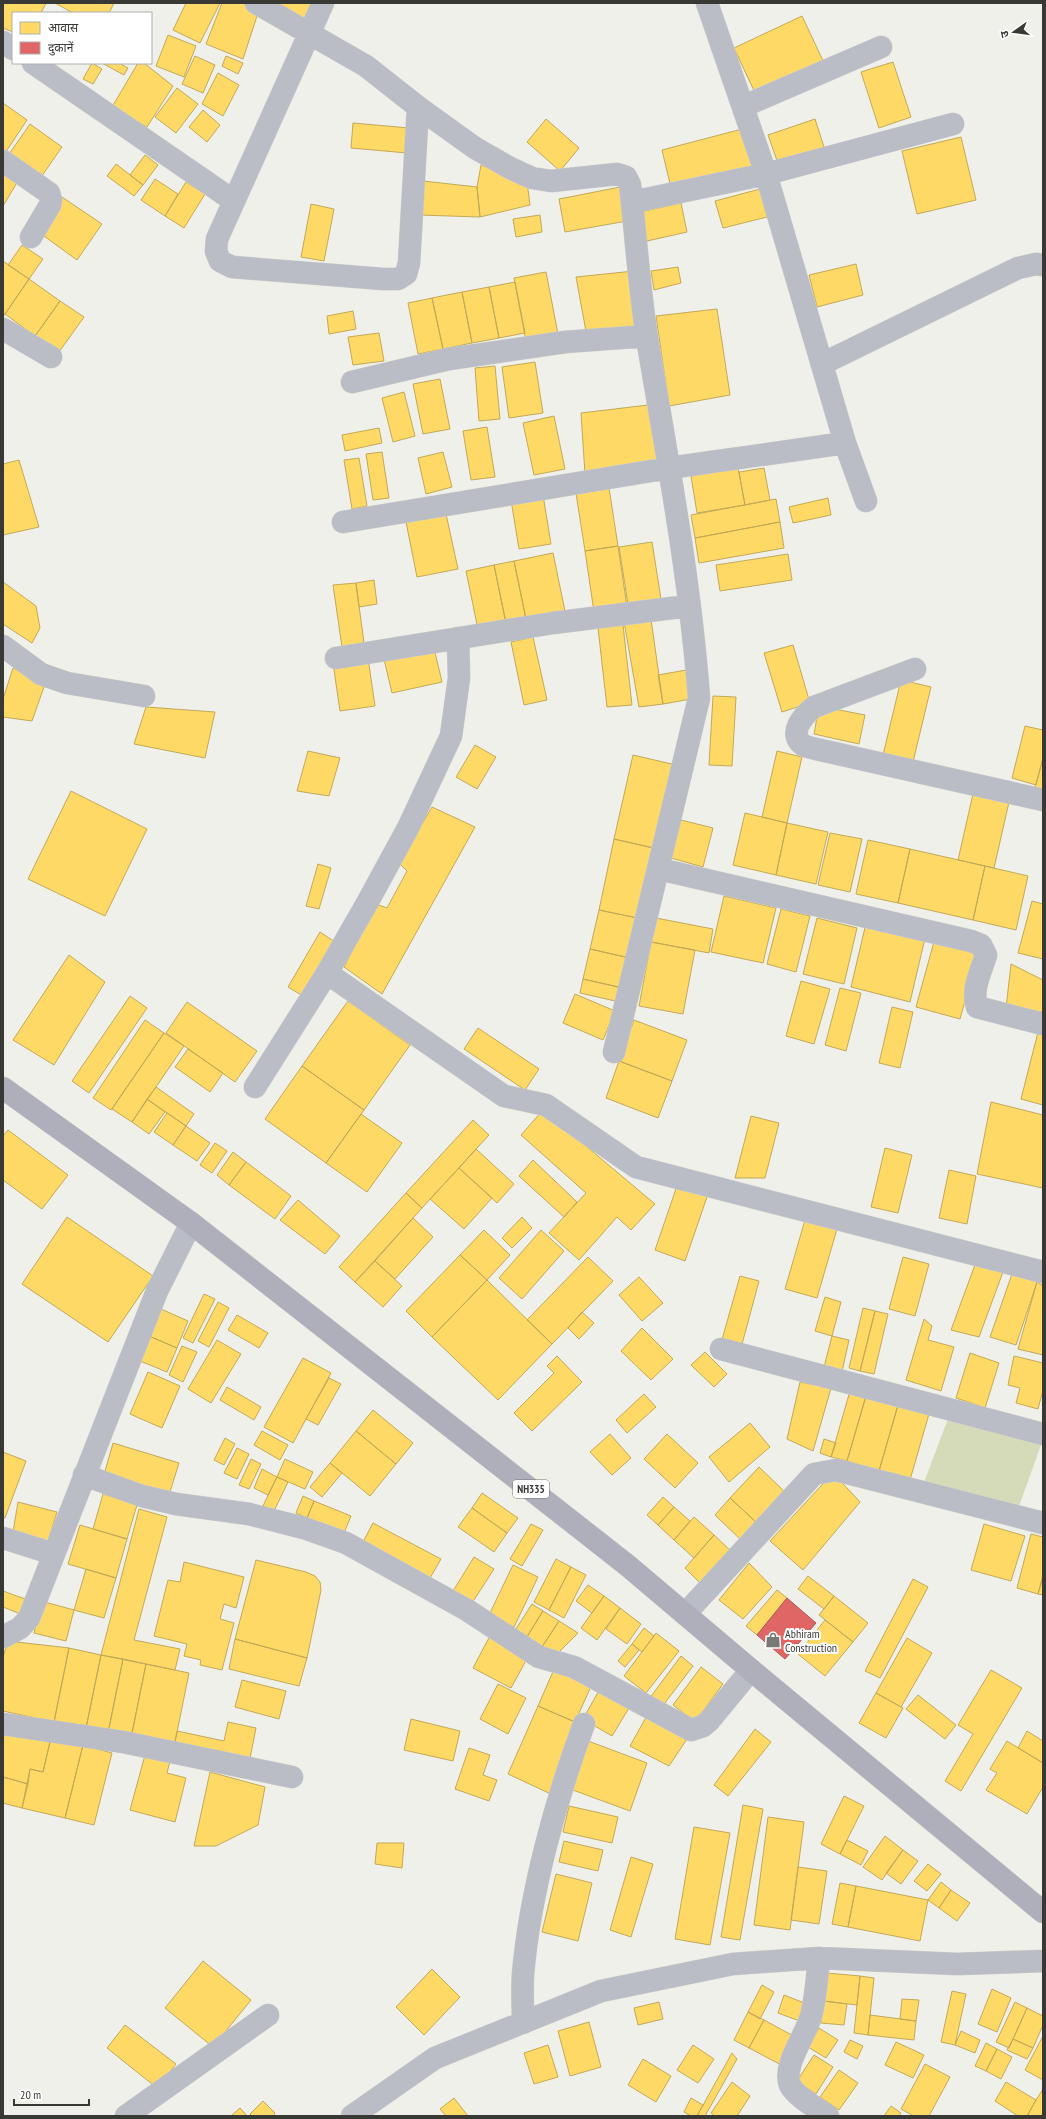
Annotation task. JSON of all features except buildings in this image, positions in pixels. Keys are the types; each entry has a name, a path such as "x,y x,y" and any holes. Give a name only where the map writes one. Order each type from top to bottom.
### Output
{"highway":[{"name":"NH335","path":"3,1088 190,1223 627,1565 751,1670 1043,1912"}],"street":[{"path":"256,3 366,66 418,107 475,148 532,178 551,181 617,174 626,177 630,185 647,336 669,468 699,698 614,1052"},
{"path":"323,3 217,240 216,251 220,261 232,267 398,279 406,274 409,263 418,107"},
{"path":"707,3 744,106 766,174 845,443 866,501"},
{"path":"3,42 12,48"},
{"path":"744,106 882,47"},
{"path":"33,64 234,202"},
{"path":"632,202 766,174 953,124"},
{"path":"3,162 49,193 51,200 50,205 31,237"},
{"path":"822,364 1018,268 1036,264 1043,265"},
{"path":"3,329 51,357"},
{"path":"352,382 457,358 565,342 647,336"},
{"path":"343,522 669,468 845,443"},
{"path":"336,658 553,623 688,606"},
{"path":"255,1086 327,973 408,828 451,736 459,678 458,638"},
{"path":"3,646 41,674 67,683 144,696"},
{"path":"915,669 814,707 803,716 798,726 798,737 803,745 1043,800"},
{"path":"659,869 971,941 981,945 986,955 975,990 974,999 977,1007 1043,1024"},
{"path":"327,973 504,1096 546,1105 636,1167 1043,1272"},
{"path":"3,1637 20,1628 29,1618 157,1291 190,1223"},
{"path":"721,1349 1043,1434"},
{"path":"685,1614 814,1474 836,1470 1043,1523"},
{"path":"84,1475 142,1496 176,1504 249,1514 304,1528 346,1543 460,1606 539,1657 574,1667 691,1730 703,1726 709,1721 751,1670"},
{"path":"3,1538 54,1554"},
{"path":"3,1724 123,1742 292,1777"},
{"path":"523,2023 524,1962 541,1867 568,1768 584,1724"},
{"path":"819,1958 811,2016 790,2065 788,2076 790,2086 796,2093 828,2116"},
{"path":"352,2116 435,2058 600,1991 733,1964 819,1958 957,1964 1043,1961"},
{"path":"126,2116 268,2015"}],"green space":[{"path":"949,1416 1041,1445 1014,1520 920,1493"}],"place":[{"name":"Abhiram Construction","path":"773,1640"}]}
